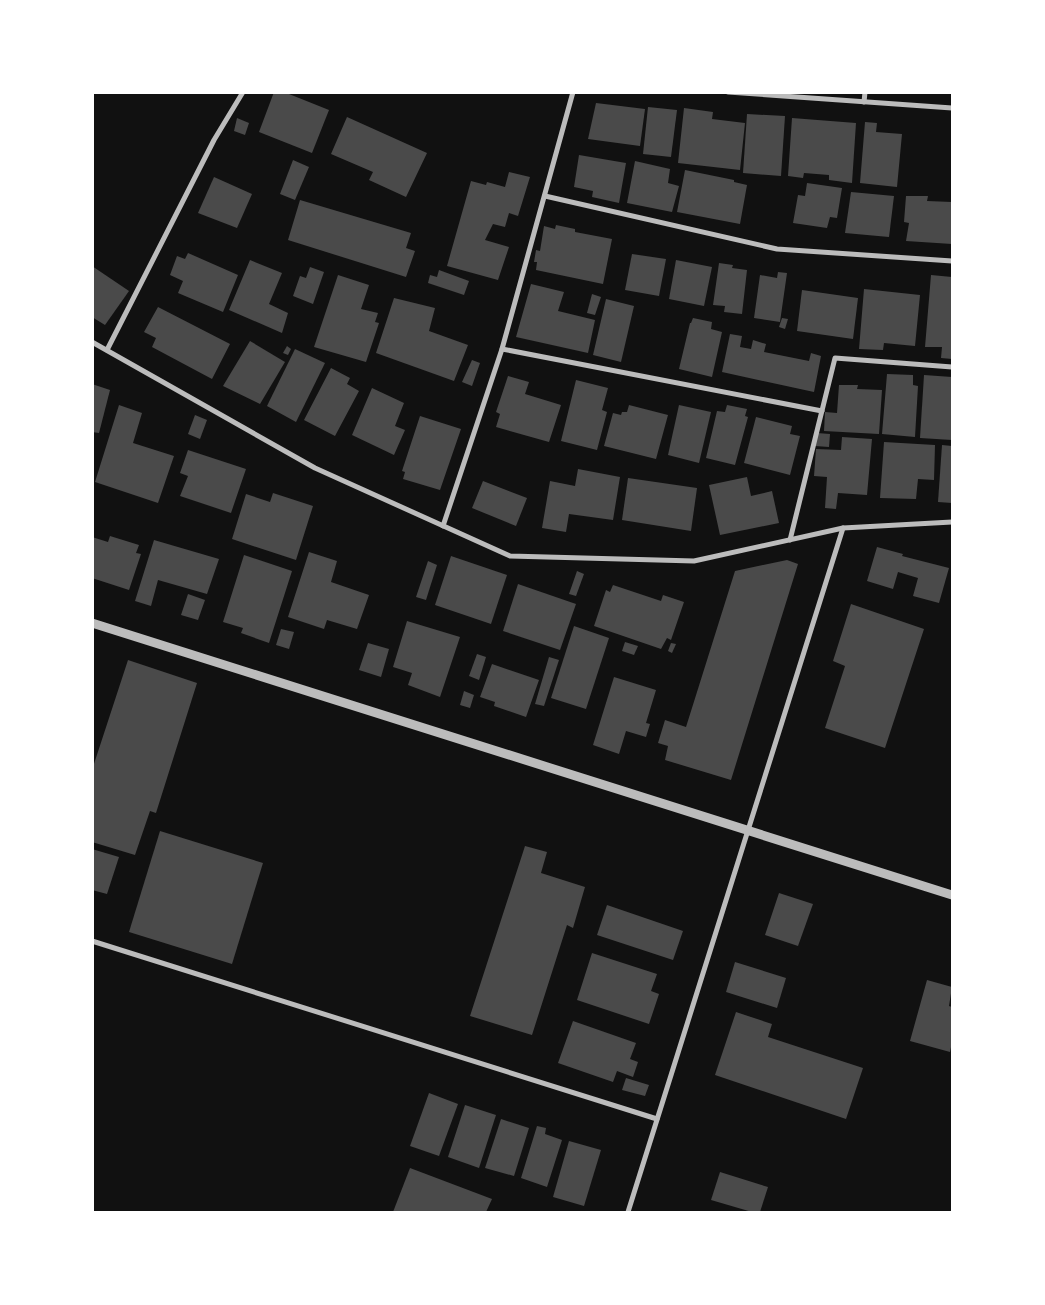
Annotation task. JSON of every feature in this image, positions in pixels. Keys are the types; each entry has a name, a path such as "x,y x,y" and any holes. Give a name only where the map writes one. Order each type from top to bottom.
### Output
{"street":[{"path":"108,350 214,140 243,92"},
{"path":"443,526 502,349 573,92"},
{"path":"728,92 952,108"},
{"path":"864,102 865,92"},
{"path":"545,196 777,249 952,261"},
{"path":"92,342 314,468 510,556 694,561 843,528 952,522"},
{"path":"502,349 822,411"},
{"path":"790,540 835,358 952,367"},
{"path":"628,1212 843,528"},
{"path":"92,623 952,895"},
{"path":"92,941 657,1119"}],"building":[{"path":"274,92 284,92 329,110 312,153 259,132"},
{"path":"596,103 645,109 640,146 588,139"},
{"path":"648,107 677,110 671,157 643,154"},
{"path":"684,108 713,112 712,119 745,123 740,170 678,163"},
{"path":"747,114 785,116 781,176 743,173"},
{"path":"347,117 427,153 406,197 369,180 373,172 331,154"},
{"path":"237,118 249,123 245,135 234,131"},
{"path":"792,118 856,123 852,183 829,180 829,175 804,173 803,178 788,176"},
{"path":"865,122 877,123 876,132 902,134 897,187 860,183"},
{"path":"579,155 626,163 619,203 592,197 593,191 574,187"},
{"path":"293,160 309,167 295,200 280,194"},
{"path":"635,161 670,169 668,183 679,186 672,212 627,203"},
{"path":"685,170 734,180 734,182 747,185 740,224 677,212"},
{"path":"509,172 530,177 518,216 509,213 505,227 493,224 485,240 509,247 498,280 447,266 471,181 486,185 487,182 505,187"},
{"path":"214,177 252,194 237,228 198,213"},
{"path":"807,183 842,188 837,218 830,217 827,228 793,223 798,195 805,196"},
{"path":"851,192 894,196 889,237 845,233"},
{"path":"906,196 928,196 927,201 952,202 952,244 906,241 909,223 904,222"},
{"path":"300,200 411,233 406,248 415,251 406,277 288,240"},
{"path":"556,225 575,229 575,232 612,239 603,284 536,270 537,262 534,262 536,250 540,251 544,226 555,229"},
{"path":"188,253 238,275 223,312 178,293 183,281 170,275 177,256 185,259"},
{"path":"632,254 666,259 659,296 625,290"},
{"path":"250,260 282,273 269,304 288,313 282,333 229,310"},
{"path":"676,260 712,267 704,306 669,299"},
{"path":"719,263 733,265 732,268 747,270 742,314 724,312 725,306 713,305"},
{"path":"92,266 129,291 105,325 92,317"},
{"path":"310,267 324,272 313,304 293,296 300,276 306,278"},
{"path":"439,270 469,281 464,295 428,283 430,275 437,277"},
{"path":"778,272 787,273 780,322 754,318 760,275 777,278"},
{"path":"338,275 369,285 361,309 378,313 375,322 379,323 366,362 314,347"},
{"path":"931,275 952,277 952,359 941,358 942,347 925,347"},
{"path":"531,284 564,292 558,311 595,320 588,353 516,337"},
{"path":"864,289 920,295 915,346 884,343 883,350 859,349"},
{"path":"802,290 858,298 853,339 797,331"},
{"path":"592,294 601,297 595,315 587,313"},
{"path":"394,298 435,308 429,331 468,345 454,381 376,353"},
{"path":"606,299 634,306 621,362 593,355"},
{"path":"158,307 230,344 212,379 152,347 156,338 144,332"},
{"path":"693,318 712,322 711,329 722,332 712,377 679,369 690,323"},
{"path":"782,318 788,319 785,329 779,327"},
{"path":"730,334 742,336 740,347 751,349 753,340 766,344 764,352 809,361 811,353 821,356 814,392 722,372"},
{"path":"250,341 285,362 260,404 223,386"},
{"path":"287,346 291,349 288,355 283,353"},
{"path":"295,349 325,363 296,422 267,406"},
{"path":"472,360 480,363 472,386 462,382"},
{"path":"331,368 350,378 347,384 359,391 335,436 304,420"},
{"path":"887,374 913,375 913,385 918,386 915,437 882,434"},
{"path":"924,375 952,377 952,440 920,438"},
{"path":"508,376 529,382 525,394 561,405 549,442 496,427 500,414 496,412"},
{"path":"576,380 608,388 602,410 607,412 597,450 561,441"},
{"path":"92,384 110,390 99,433 92,432"},
{"path":"839,385 858,385 857,389 882,390 879,434 824,431 825,412 837,413"},
{"path":"372,388 404,403 395,426 405,430 394,455 352,435"},
{"path":"119,405 142,413 133,443 174,456 158,503 95,482"},
{"path":"629,405 668,415 656,459 604,446 613,413 621,415 622,412 627,412"},
{"path":"679,405 711,412 699,463 668,455"},
{"path":"727,405 747,409 745,416 748,417 735,465 706,458 717,411 725,412"},
{"path":"195,415 207,420 200,439 188,434"},
{"path":"420,416 461,429 440,490 403,479 405,472 402,471"},
{"path":"756,417 792,426 790,434 800,436 790,475 744,463"},
{"path":"817,433 830,434 829,447 815,446"},
{"path":"842,437 872,439 867,495 838,493 836,509 825,508 827,477 814,476 816,449 841,450"},
{"path":"884,442 935,445 934,480 918,479 916,499 880,498"},
{"path":"942,445 952,446 952,503 938,502"},
{"path":"188,450 246,469 231,513 180,496 188,476 180,473"},
{"path":"578,469 620,477 613,520 569,514 566,532 542,528 550,481 575,486"},
{"path":"747,477 751,496 772,491 779,523 720,535 709,485"},
{"path":"628,478 697,488 691,531 622,520"},
{"path":"483,481 527,498 516,526 472,508"},
{"path":"273,493 313,506 296,560 232,539 246,494 270,502"},
{"path":"110,536 139,545 136,553 141,554 129,590 92,578 92,537 108,542"},
{"path":"154,540 219,559 207,594 158,580 151,606 135,601"},
{"path":"877,547 903,554 902,556 949,568 939,603 913,596 918,578 898,572 893,589 867,581"},
{"path":"309,552 337,561 331,582 369,595 357,629 327,620 324,629 288,617"},
{"path":"244,555 292,571 269,643 241,633 243,628 223,622"},
{"path":"451,556 507,575 491,624 435,605"},
{"path":"787,560 798,564 731,780 665,760 668,746 658,743 665,720 686,727 735,571"},
{"path":"428,561 437,565 426,600 416,597"},
{"path":"577,571 584,574 576,596 569,594"},
{"path":"518,584 576,604 560,650 503,631"},
{"path":"613,585 661,601 663,595 684,602 671,640 667,638 661,649 594,626 606,590 610,592"},
{"path":"188,594 205,600 198,620 181,615"},
{"path":"851,604 924,629 885,748 825,728 845,666 833,661"},
{"path":"407,621 460,637 440,697 408,685 412,673 393,667"},
{"path":"574,626 609,638 586,709 551,698"},
{"path":"281,629 294,632 289,649 276,645"},
{"path":"625,642 638,646 634,655 622,651"},
{"path":"368,643 389,649 381,677 359,670"},
{"path":"671,643 676,644 672,653 668,651"},
{"path":"477,654 486,657 479,680 469,676"},
{"path":"549,657 559,660 544,706 535,704"},
{"path":"128,660 197,683 156,813 150,811 135,855 92,842 92,770"},
{"path":"492,664 539,680 526,717 494,706 495,702 480,697"},
{"path":"614,677 656,690 646,723 650,724 646,737 626,731 619,754 593,745"},
{"path":"464,691 474,695 470,708 460,705"},
{"path":"160,831 263,863 232,964 129,932"},
{"path":"525,846 547,852 541,873 585,887 573,928 567,925 532,1035 470,1016"},
{"path":"92,849 119,857 107,894 92,890"},
{"path":"779,893 813,904 798,946 765,935"},
{"path":"607,905 683,931 673,960 597,935"},
{"path":"592,953 657,974 651,991 659,994 649,1024 577,1000"},
{"path":"735,962 786,978 777,1008 726,992"},
{"path":"927,980 952,987 949,1006 952,1007 952,1042 950,1052 910,1041"},
{"path":"736,1012 772,1024 768,1037 863,1068 846,1119 715,1075"},
{"path":"573,1021 636,1043 630,1059 638,1062 633,1077 617,1071 613,1082 558,1063"},
{"path":"626,1078 649,1085 645,1096 622,1090"},
{"path":"429,1093 458,1104 439,1156 410,1146"},
{"path":"465,1105 496,1115 479,1168 448,1157"},
{"path":"501,1119 529,1128 514,1176 485,1168"},
{"path":"537,1126 546,1128 545,1134 562,1140 547,1187 521,1178"},
{"path":"569,1141 601,1150 584,1206 553,1197"},
{"path":"410,1168 492,1199 486,1212 393,1212"},
{"path":"720,1172 768,1187 760,1212 752,1212 711,1200"}]}
